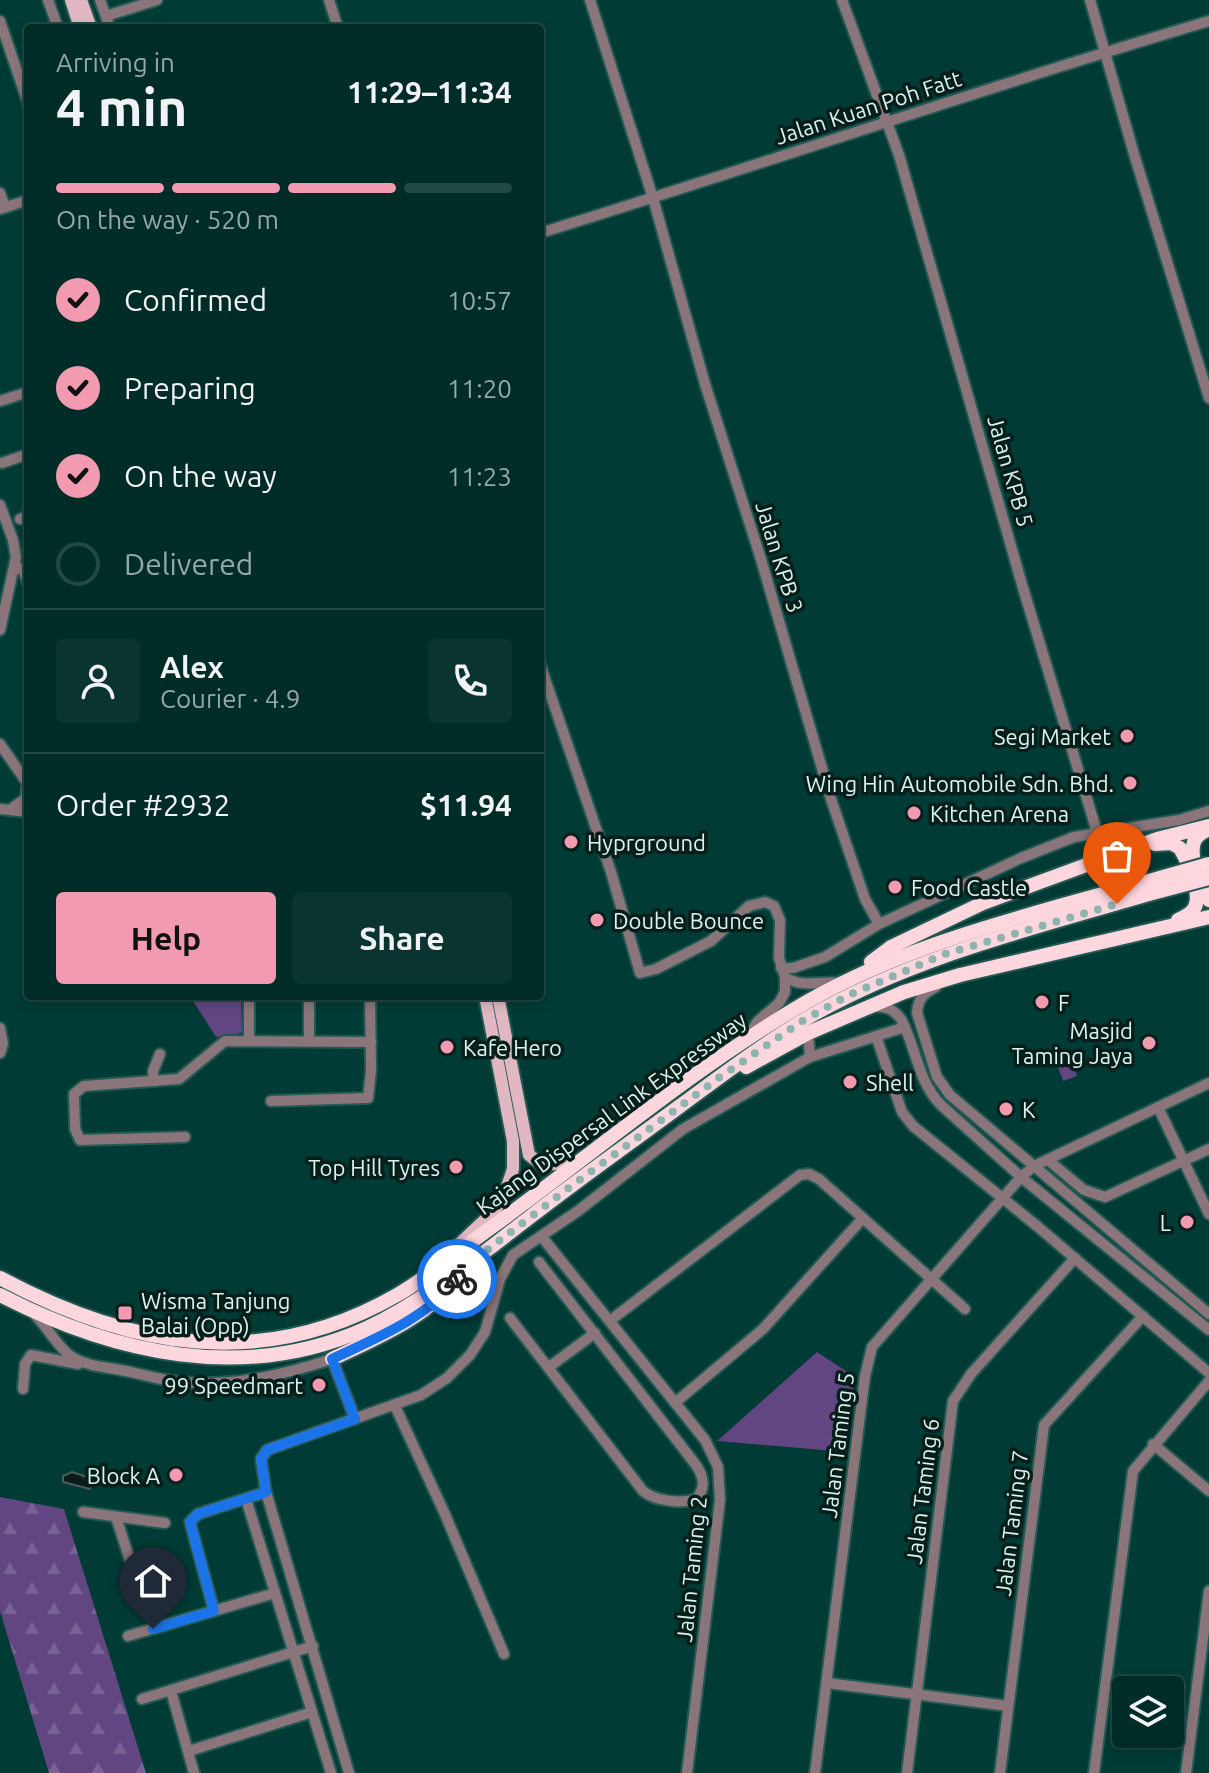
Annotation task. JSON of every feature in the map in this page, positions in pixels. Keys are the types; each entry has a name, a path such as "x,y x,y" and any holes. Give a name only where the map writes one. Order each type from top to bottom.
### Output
{"highway":[{"path":"860,974 891,947 983,903 1135,848 1209,828"},
{"path":"1209,828 1196,837 1193,844 1197,868 1209,900"},
{"path":"1135,848 1159,843 1171,843 1180,848 1197,897 1195,908 1189,915 1156,930"},
{"name":"Kajang Dispersal Link Expressway","path":"0,1295 80,1331 166,1354 228,1359 265,1356 337,1340 408,1305 470,1263 720,1077 804,1020 849,995 945,954 1209,864"},
{"name":"Kajang Dispersal Link Expressway","path":"0,1278 85,1317 169,1340 227,1344 264,1342 331,1326 400,1294 581,1162 711,1062 841,983 940,941 1143,889 1209,878"},
{"path":"720,1077 758,1062 808,1033 864,1008 960,975 1209,917"},
{"path":"332,1359 388,1332 428,1307 446,1293 470,1263"}],"main road":[{"path":"71,0 79,24"},
{"path":"81,0 90,24"},
{"path":"433,1269 452,1247 493,1212 503,1199 513,1169 513,1141 486,1000"},
{"path":"499,1000 529,1155 542,1165 581,1162"}],"street":[{"path":"48,0 57,24"},
{"path":"100,0 109,24"},
{"path":"106,16 157,0"},
{"path":"329,0 337,24"},
{"name":"Jalan KPB 3","path":"590,0 653,198 705,384 760,556 831,799 865,899 879,924"},
{"name":"Jalan KPB 5","path":"842,0 888,121 1027,603 1097,832"},
{"path":"1090,0 1209,398"},
{"path":"0,21 24,91"},
{"name":"Jalan Kuan Poh Fatt","path":"544,232 1209,21"},
{"path":"0,193 2,208 24,201"},
{"path":"0,401 24,393"},
{"path":"2,463 24,455"},
{"path":"0,505 16,550 0,630"},
{"path":"15,565 20,566 24,573"},
{"path":"544,676 611,872 640,973 656,969 711,941 749,906 765,902 774,906 780,920 783,998 758,1021 746,1038"},
{"path":"0,744 24,778"},
{"path":"5,809 24,799"},
{"path":"783,972 808,965 879,924 1021,858 1074,837 1179,820 1209,811"},
{"path":"783,972 803,985 828,981 841,983"},
{"path":"960,975 924,993 918,1003 919,1023 937,1077 950,1095 1209,1314"},
{"path":"249,1000 249,1040"},
{"path":"309,1000 309,1041"},
{"path":"271,1101 368,1098 371,1093 370,1000"},
{"path":"864,1008 884,1006 895,1011 905,1027 932,1096 1021,1177 1209,1330"},
{"path":"349,1773 266,1492 261,1459 267,1450 395,1406 421,1395 447,1378 470,1355 485,1332 505,1266 513,1255 542,1237 683,1129 810,1057 905,1027"},
{"path":"0,1028 3,1044 0,1053"},
{"path":"808,1033 810,1057"},
{"path":"876,1036 902,1112 913,1126 1075,1258 1209,1373"},
{"path":"185,1137 80,1140 75,1129 74,1094 84,1086 179,1079 225,1041 371,1042"},
{"path":"154,1081 153,1071 160,1054"},
{"name":"Jalan Taming 5","path":"815,1773 872,1347 1034,1166 1209,1083"},
{"path":"1158,1107 1208,1210"},
{"path":"1048,1160 1084,1190 1105,1197 1209,1149"},
{"path":"611,1320 800,1175 809,1174 819,1179 965,1309"},
{"path":"676,1402 763,1329 863,1218"},
{"name":"Jalan Taming 2","path":"542,1237 676,1402 712,1453 720,1483 720,1500 687,1773"},
{"name":"Jalan Taming 6","path":"907,1773 953,1401 971,1374 1075,1258"},
{"path":"510,1318 643,1491 650,1496 683,1502 696,1499 701,1494 702,1473 539,1262"},
{"path":"30,1311 50,1330 64,1351 84,1363"},
{"name":"Jalan Taming 7","path":"1000,1773 1044,1425 1143,1316"},
{"path":"549,1367 595,1333"},
{"path":"50,1357 56,1354 60,1344"},
{"path":"23,1389 26,1360 31,1355 180,1382 222,1383 290,1373 332,1359 355,1419"},
{"path":"626,1372 641,1359"},
{"path":"1094,1773 1133,1471 1209,1381"},
{"path":"395,1406 504,1654"},
{"path":"1153,1444 1209,1491"},
{"path":"214,1611 190,1522 198,1514 266,1492"},
{"path":"246,1499 329,1773"},
{"path":"83,1512 165,1523"},
{"path":"116,1517 143,1601"},
{"path":"1186,1773 1209,1591"},
{"path":"128,1636 275,1593"},
{"path":"142,1699 313,1646"},
{"path":"827,1683 1008,1706"},
{"path":"171,1691 194,1773"},
{"path":"189,1751 312,1712"}],"green space":[{"path":"193,1000 241,1000 242,1033 216,1037"},
{"path":"1069,1051 1077,1076 1063,1081 1054,1056"},
{"path":"817,1352 855,1377 845,1452 717,1441"},
{"path":"0,1497 64,1509 146,1773 49,1773 0,1611"}],"water":[{"path":"72,1472 91,1478 93,1484 90,1489 63,1482 63,1476"}],"way so far":[{"path":"457,1279 470,1263 566,1190 720,1077 804,1020 849,995 945,954 1117,904"}],"place":[{"name":"Segi Market","path":"1127,736"},
{"name":"Wing Hin Automobile Sdn. Bhd.","path":"1130,783"},
{"name":"Kitchen Arena","path":"914,813"},
{"name":"Hyprground","path":"571,842"},
{"name":"Food Castle","path":"895,887"},
{"name":"Double Bounce","path":"597,920"},
{"name":"F","path":"1042,1002"},
{"name":"Masjid Taming Jaya","path":"1149,1043"},
{"name":"Kafe Hero","path":"447,1047"},
{"name":"Shell","path":"850,1082"},
{"name":"K","path":"1006,1109"},
{"name":"Top Hill Tyres","path":"456,1167"},
{"name":"L","path":"1187,1222"},
{"name":"Wisma Tanjung Balai (Opp)","path":"125,1313"},
{"name":"99 Speedmart","path":"319,1385"},
{"name":"Block A","path":"176,1475"}],"route":[{"path":"153,1629 214,1611 190,1522 198,1514 266,1492 261,1459 267,1450 355,1419 332,1359 406,1322 446,1293 457,1279"}]}
